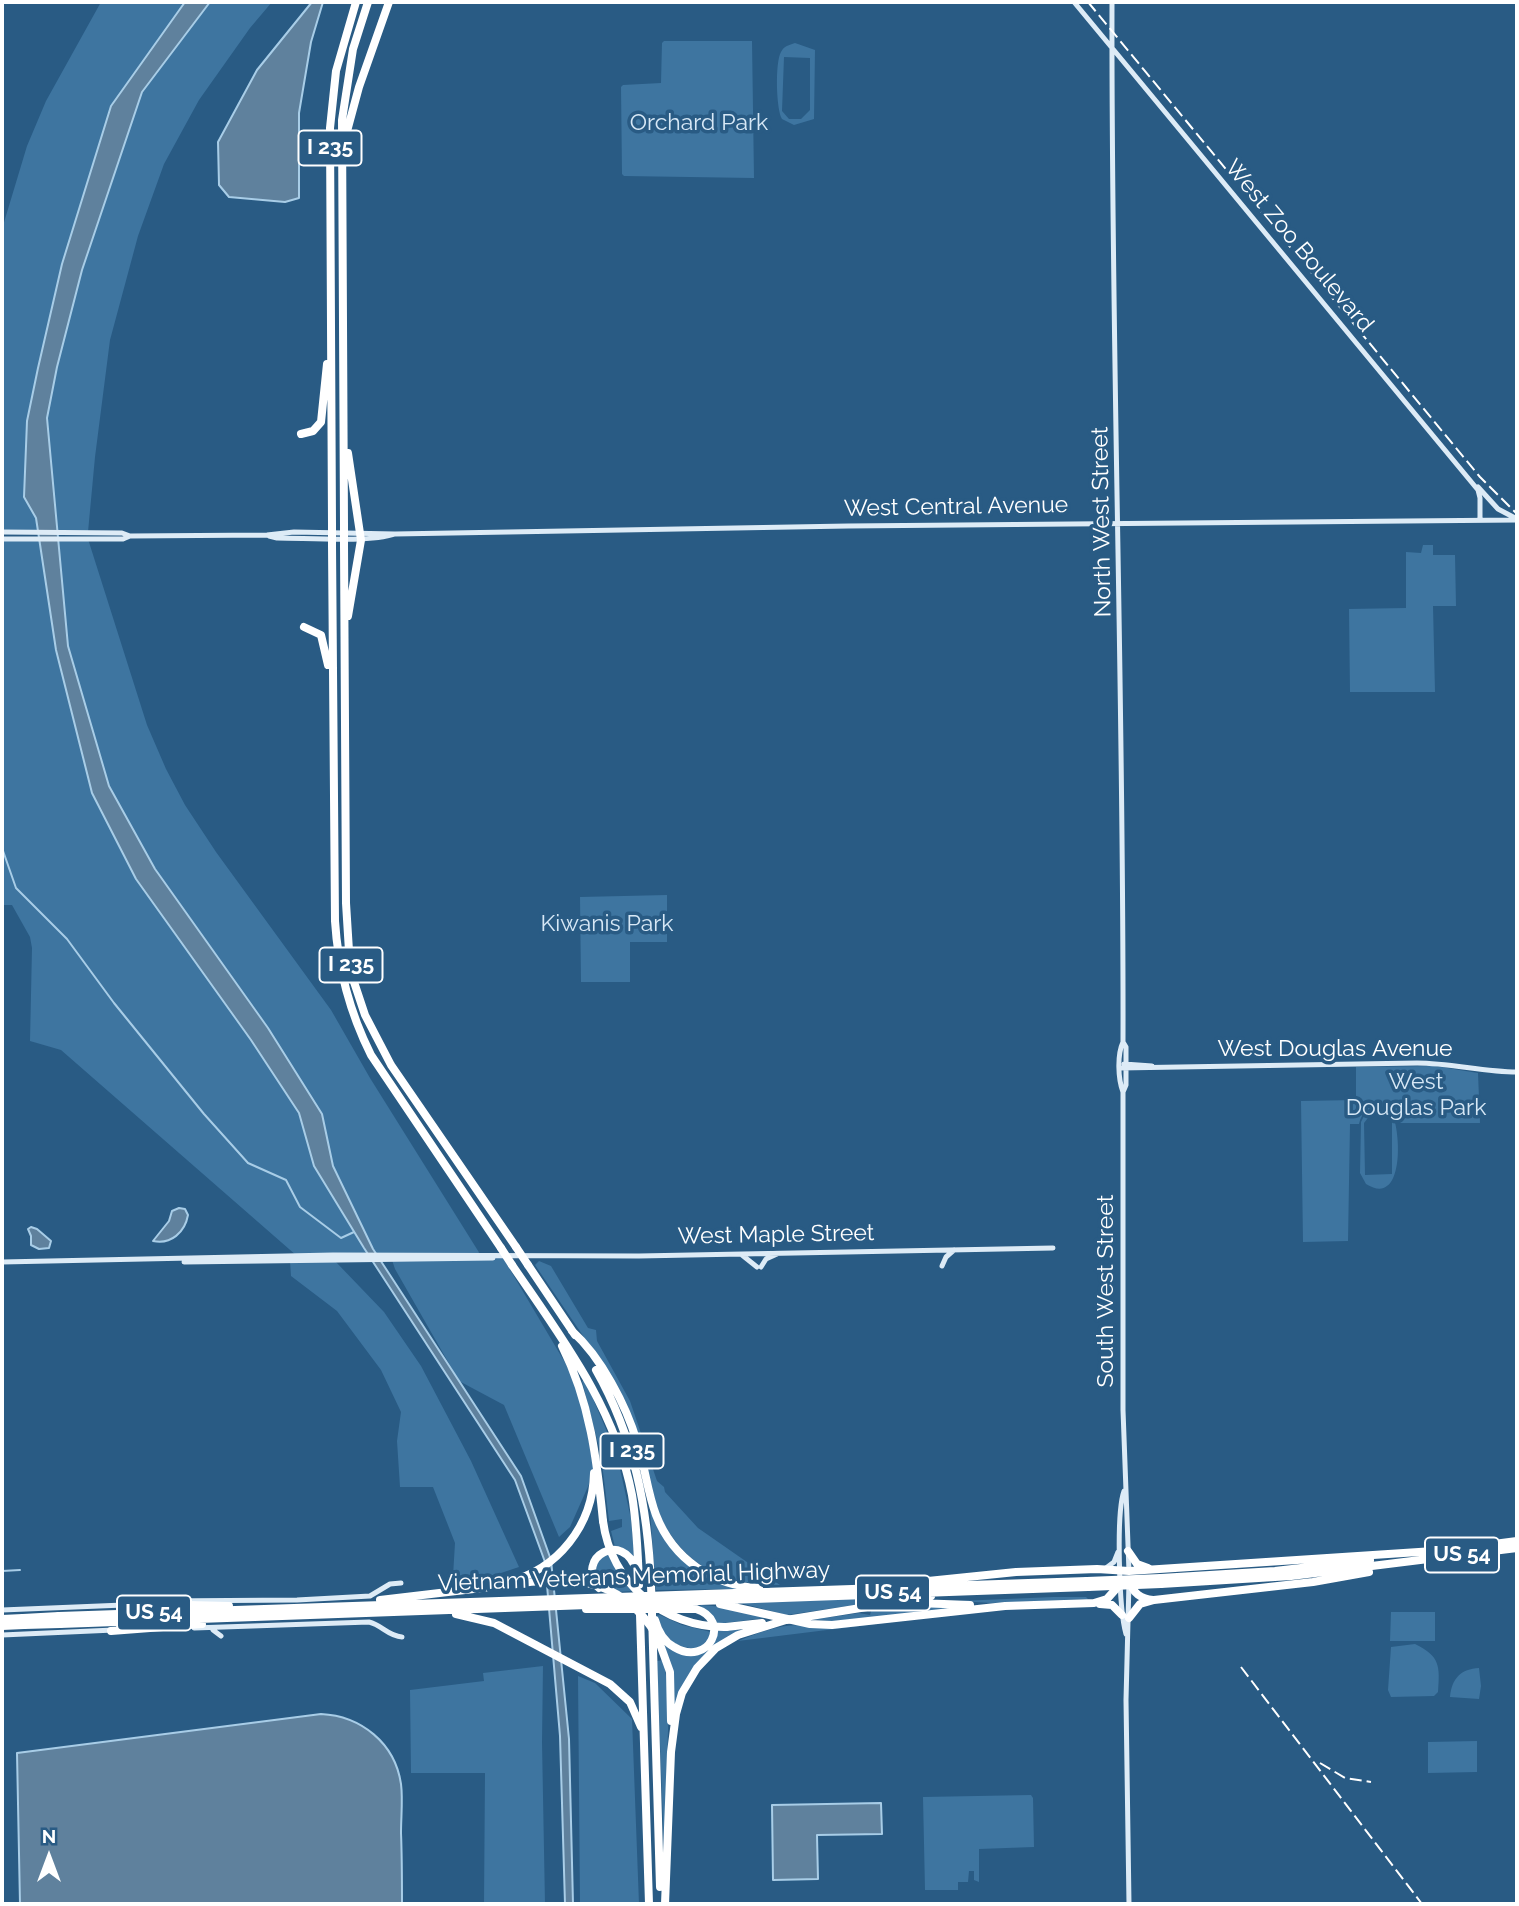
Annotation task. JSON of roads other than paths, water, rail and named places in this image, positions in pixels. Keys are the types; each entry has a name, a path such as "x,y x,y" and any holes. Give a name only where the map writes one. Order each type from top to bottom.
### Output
{"highway":[{"name":"I 235","path":"355,2 335,78 330,128 335,920 339,966 357,1027 371,1055 500,1252 512,1265 572,1352 595,1391 608,1421 632,1494 639,1583 649,1904"},
{"name":"I 235","path":"368,2 357,32 346,80 341,163 346,919 354,982 370,1026 388,1059 572,1331 608,1393 634,1457 645,1509 653,1612 663,1904"},
{"path":"341,163 357,94 389,2"},
{"path":"301,434 313,431 321,422 331,323"},
{"path":"343,416 361,535 345,636"},
{"path":"304,627 319,633 324,639 333,710"},
{"path":"533,1295 560,1342 583,1396 593,1435 603,1521 610,1549 620,1570 637,1591 664,1612 683,1621 710,1627 735,1627 931,1597 1043,1588"},
{"path":"572,1331 600,1367 623,1405 637,1440 656,1515 675,1548 692,1564 722,1581 781,1592"},
{"path":"498,1585 529,1575 556,1557 577,1533 590,1504 594,1480 593,1435"},
{"name":"Vietnam Veterans Memorial Highway","path":"2,1619 61,1624 406,1604 583,1604 1043,1588 1161,1577 1297,1569 1517,1541"},
{"name":"Vietnam Veterans Memorial Highway","path":"1161,1577 1291,1576 1517,1548"},
{"path":"631,1597 609,1593 598,1587 592,1575 593,1564 604,1552 621,1551 632,1561 639,1583"},
{"path":"1129,1551 1134,1561 1161,1577"},
{"path":"879,1606 911,1603 1005,1606 1094,1603 1112,1605 1126,1616 1140,1604 1154,1600 1325,1581 1406,1562"},
{"path":"895,1587 1016,1572 1100,1569 1125,1582 1144,1598 1154,1600"},
{"path":"1094,1603 1107,1599 1125,1582 1151,1569 1161,1577"},
{"path":"406,1604 498,1585 551,1579 579,1581 613,1593 639,1612 657,1636 669,1668 672,1689 663,1904"},
{"name":"Vietnam Veterans Memorial Highway","path":"406,1604 436,1611 517,1604 583,1604 631,1597 895,1587 1088,1584"},
{"path":"698,1601 827,1625 1005,1606"},
{"path":"146,1604 215,1605 247,1613"},
{"path":"583,1604 699,1609 712,1621 713,1638 706,1648 697,1652 678,1649 660,1634 653,1612"},
{"name":"Vietnam Veterans Memorial Highway","path":"247,1613 336,1606 396,1605"},
{"path":"436,1611 481,1618 605,1681 619,1690 632,1705 645,1743"},
{"path":"111,1630 238,1621 247,1613"},
{"path":"671,1755 680,1699 690,1677 701,1663 716,1648 733,1638 786,1620"},
{"name":"Vietnam Veterans Memorial Highway","path":"2,1626 22,1621"}],"main road":[{"name":"West Zoo Boulevard","path":"1074,2 1479,492 1480,520"},
{"name":"North West Street","path":"1112,2 1123,1066"},
{"path":"1470,481 1478,485 1499,509 1517,519"},
{"name":"West Central Avenue","path":"4,536 123,539 130,536 386,537 395,534 1517,519"},
{"name":"West Douglas Avenue","path":"1123,1066 1445,1063 1494,1072 1517,1072"},
{"name":"South West Street","path":"1123,1066 1120,1084 1123,1092 1124,1490 1128,1506 1129,1551 1125,1582"},
{"name":"West Maple Street","path":"2,1262 500,1252 739,1254 1053,1248"},
{"path":"942,1266 946,1257 954,1250"},
{"name":"West Maple Street","path":"293,1258 428,1260 500,1252"},
{"path":"739,1254 759,1267 766,1259 779,1252"},
{"name":"South West Street","path":"1124,1490 1120,1501 1120,1538 1126,1616 1129,1904"},
{"path":"1100,1569 1108,1568 1114,1562 1120,1538"},
{"path":"401,1583 390,1584 370,1597 168,1600 146,1604 68,1607 53,1610 49,1617 53,1628 61,1624 111,1630 369,1622 377,1624 391,1635 402,1637"},
{"path":"2,1635 22,1621 68,1607"},
{"path":"2,1610 22,1621"},
{"path":"199,1628 215,1630 221,1636"}],"waterway":[{"path":"2,848 16,888 67,939 114,1003 204,1114 248,1163 286,1180 300,1207 341,1238 354,1232"},
{"path":"2,1571 20,1570"}],"railway":[{"path":"1088,2 1480,477 1517,514"},
{"path":"1241,1667 1422,1904"},
{"path":"1320,1763 1345,1778 1371,1782"}],"park label":[{"name":"Orchard Park","path":"699,123"},
{"name":"Kiwanis Park","path":"607,924"},
{"name":"West Douglas Park","path":"1416,1095"}]}
